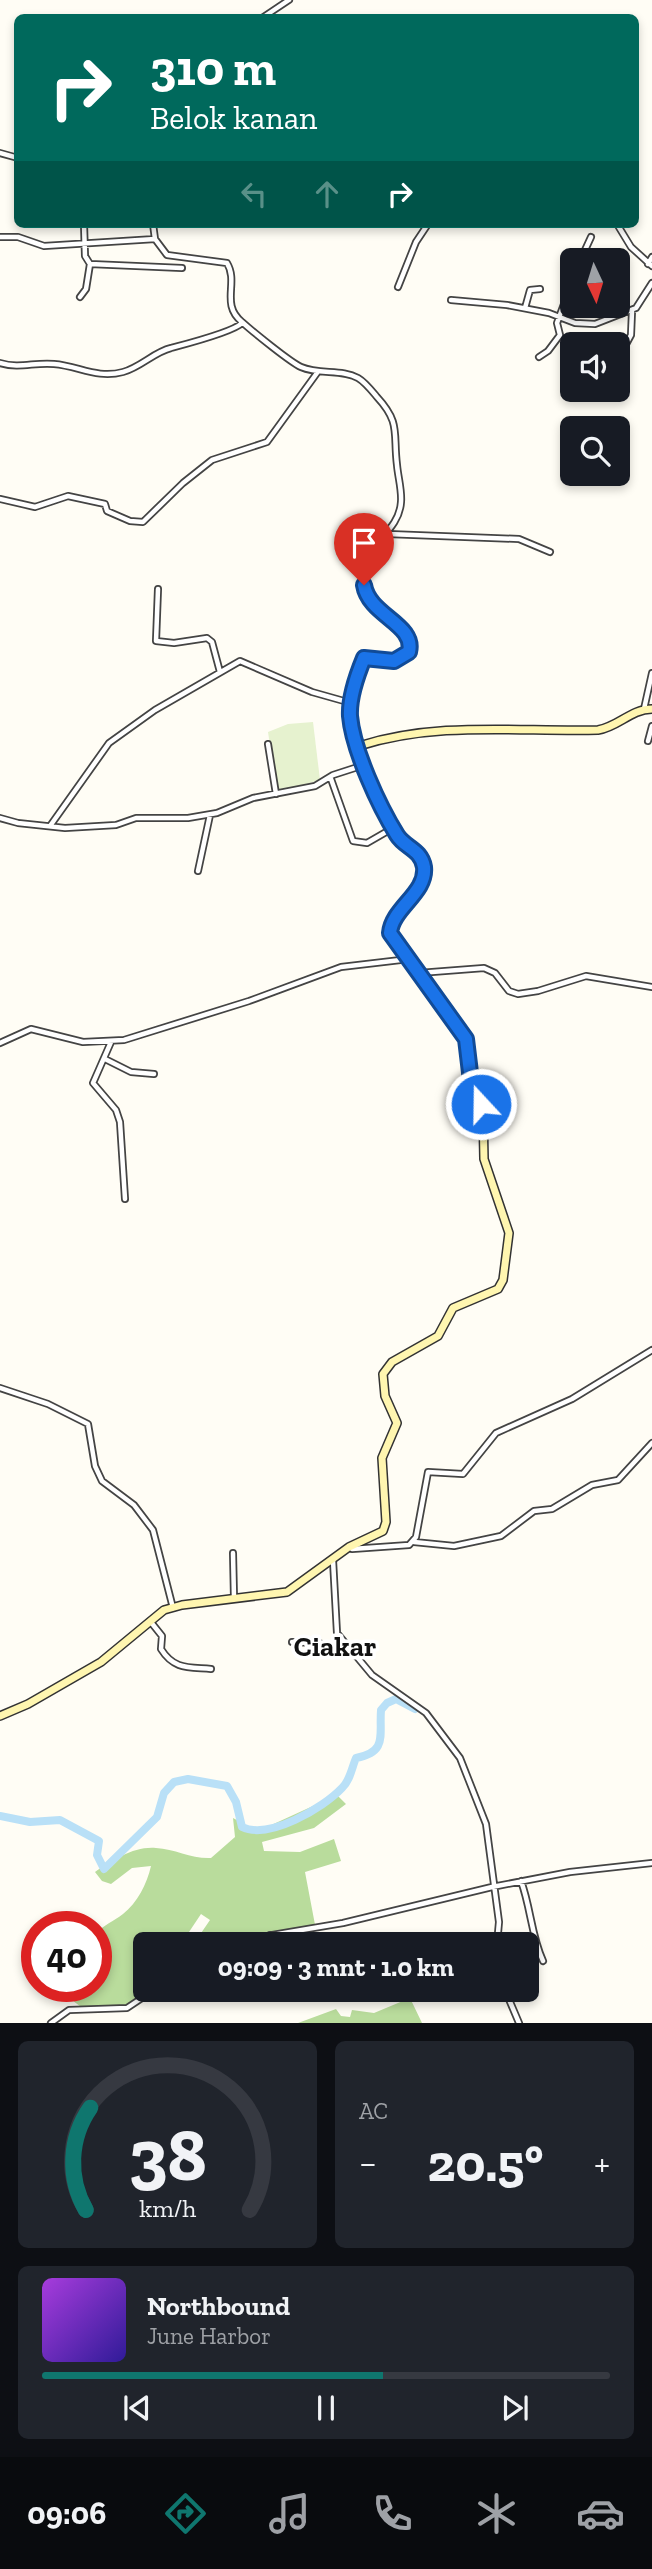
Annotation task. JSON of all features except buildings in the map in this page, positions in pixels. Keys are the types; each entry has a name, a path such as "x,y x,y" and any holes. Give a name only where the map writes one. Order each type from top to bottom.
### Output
{"street":[{"path":"268,14 289,0"},
{"path":"80,297 86,289 90,264 86,258 84,228"},
{"path":"0,1716 28,1704 102,1662 150,1621 173,1608 287,1592 344,1551 385,1527 382,1458 397,1421 385,1396 383,1374 392,1362 438,1336 453,1308 498,1289 503,1280 507,1259 509,1233 484,1159 483,1111 471,1081 466,1039 391,936 390,929 420,883 424,867 418,853 398,838 364,765 353,734 351,703 364,658 394,661 409,652 411,644 407,633 378,611 366,596 365,561 370,550 388,534 399,515 401,501 396,427 392,414 358,378 317,373 291,361 242,323 230,307 231,270 227,263 171,257 161,249 155,239 154,228"},
{"path":"398,287 416,242 425,228"},
{"path":"619,228 631,247 650,265 652,257"},
{"path":"0,237 19,237 41,246 155,239"},
{"path":"586,248 591,237"},
{"path":"90,264 182,268"},
{"path":"630,337 632,311 639,305 652,283"},
{"path":"526,308 530,290 540,289"},
{"path":"451,300 526,308 560,317 557,324 560,335 548,351 539,357"},
{"path":"562,318 575,323 595,324 612,318"},
{"path":"0,363 16,368 54,364 93,375 119,373 141,366 168,348 195,342 242,323"},
{"path":"0,499 39,507 73,496 104,504 107,511 130,521 143,522 183,483 212,460 267,442 317,373"},
{"path":"388,534 519,539 550,552"},
{"path":"158,589 156,641 174,643 209,639 220,672"},
{"path":"50,826 109,743 155,710 243,660 288,682 351,703"},
{"path":"359,746 413,733 475,727 598,730 648,709 652,673"},
{"path":"648,741 652,726"},
{"path":"268,744 276,794"},
{"path":"0,818 50,826 90,827 118,824 136,818 188,818 210,815 253,798 316,786 364,765"},
{"path":"331,779 353,841 368,843 393,828"},
{"path":"198,871 210,815"},
{"path":"0,1043 31,1029 83,1042 111,1042 249,1001 347,965 388,964 409,959"},
{"path":"418,973 484,968 495,973 509,991 518,993 535,992 586,976 652,987"},
{"path":"111,1042 93,1083 116,1110 120,1122 125,1199"},
{"path":"105,1059 131,1072 154,1074"},
{"path":"344,1551 369,1546 409,1545 416,1537 428,1472 463,1474 496,1433 572,1399 652,1350"},
{"path":"0,1388 48,1404 88,1424 95,1465 102,1481 134,1505 153,1530 173,1608"},
{"path":"410,1541 454,1546 501,1536 534,1511 552,1509 592,1485 618,1480 652,1443"},
{"path":"233,1553 234,1598"},
{"path":"333,1560 335,1628 352,1653 372,1675 426,1713 460,1758 485,1824 493,1862 492,1887 499,1922 498,1932"},
{"path":"150,1621 163,1637 161,1649 171,1661 181,1668 211,1669"},
{"path":"292,1642 319,1643 352,1653"},
{"path":"289,1932 343,1923 521,1881 652,1863"},
{"path":"521,1881 529,1904 535,1945 543,1961"},
{"path":"51,2023 69,2010 127,2008 136,2002"},
{"path":"510,2002 519,2023"}],"green space":[{"path":"313,722 320,780 277,792 268,732 288,724"},
{"path":"337,1795 346,1804 314,1828 262,1842 264,1851 300,1852 334,1839 341,1861 305,1872 316,1930 202,1932 210,1920 201,1914 189,1932 133,1932 134,2002 113,2011 98,2012 83,2008 75,2002 112,2002 112,1921 137,1899 151,1866 132,1868 111,1884 102,1881 95,1872 124,1855 148,1848 211,1858 235,1837 233,1818 255,1830"},
{"path":"400,2002 412,2002 422,2023 298,2023 336,2009 341,2016 350,2017 352,2010 374,2013"}],"waterway":[{"path":"0,1816 30,1822 60,1820 99,1841 97,1855 104,1869 157,1817 164,1793 174,1782 188,1779 227,1786 236,1802 242,1827 253,1830 280,1826 309,1813 345,1785 356,1758 377,1747 381,1735 381,1710 387,1703 396,1699 415,1709"}],"district":[{"name":"Ciakar","path":"335,1646"}],"route":[{"path":"364,585 366,596 378,611 407,633 411,644 409,652 394,661 364,658 350,714 353,734 379,802 398,838 418,853 424,867 417,889 393,921 390,933 466,1039 467,1065 481,1104"}]}
